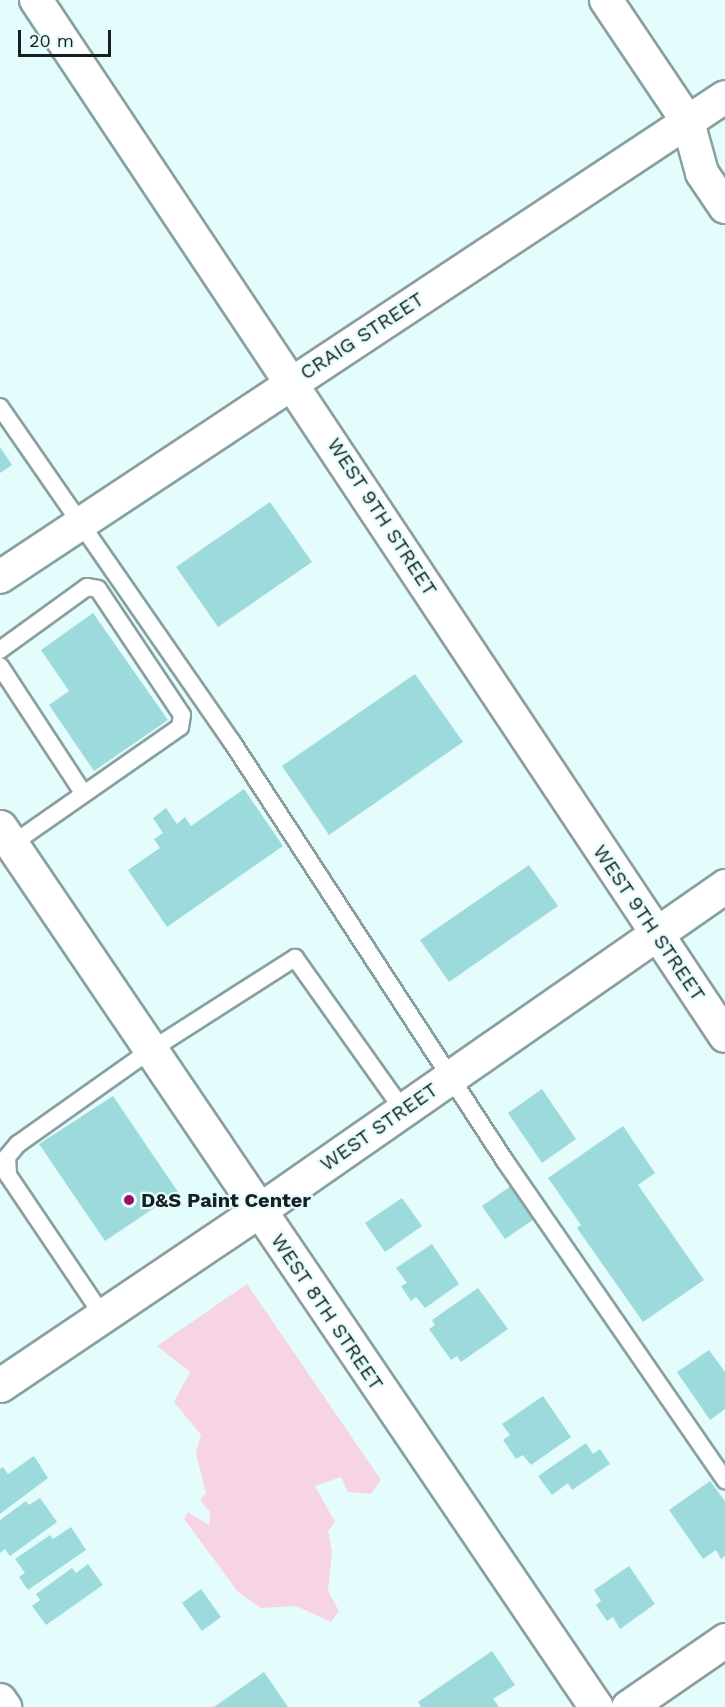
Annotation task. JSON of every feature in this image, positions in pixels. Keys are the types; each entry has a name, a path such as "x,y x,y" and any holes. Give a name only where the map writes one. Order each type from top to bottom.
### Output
{"street":[{"name":"WEST 9TH STREET","path":"36,0 293,381 725,1036"},
{"path":"606,0 688,122 702,173 725,207"},
{"name":"CRAIG STREET","path":"0,577 725,97"},
{"name":"WEST 8TH STREET","path":"6,836 596,1707"},
{"name":"WEST STREET","path":"0,1384 258,1211 725,886"},
{"path":"628,1707 725,1640"},
{"path":"0,1700 5,1707"}],"lane":[{"path":"0,407 231,742 451,1077 725,1480"},
{"path":"0,650 87,587 98,589 182,715 180,727 83,793 6,836"},
{"path":"0,666 83,793"},
{"path":"103,1316 8,1175 7,1157 18,1144 151,1050 295,958 403,1110"}],"shaded area":[{"path":"247,1284 381,1480 371,1494 348,1492 341,1477 315,1486 335,1522 328,1531 332,1553 328,1591 339,1611 331,1622 296,1606 261,1608 238,1592 184,1519 188,1512 209,1525 210,1512 200,1500 206,1493 196,1453 201,1435 174,1402 190,1372 157,1346"}],"building":[{"path":"0,447 12,465 0,473"},
{"path":"270,502 312,562 218,627 176,567"},
{"path":"93,613 168,720 94,771 49,705 69,691 41,650"},
{"path":"415,674 463,742 329,835 282,766"},
{"path":"244,789 283,846 167,927 128,870 160,848 154,839 163,833 153,818 166,808 177,824 185,817 191,826"},
{"path":"529,865 558,906 449,982 420,940"},
{"path":"542,1089 576,1139 542,1163 508,1113"},
{"path":"113,1096 178,1192 105,1241 39,1144"},
{"path":"623,1126 655,1173 638,1185 704,1280 643,1322 577,1228 581,1225 548,1178"},
{"path":"511,1186 534,1219 505,1239 482,1206"},
{"path":"402,1198 422,1226 385,1252 365,1223"},
{"path":"432,1244 459,1284 425,1308 416,1297 411,1301 401,1286 407,1283 396,1268"},
{"path":"478,1288 508,1329 461,1362 457,1356 451,1360 429,1329 435,1325 432,1320"},
{"path":"709,1350 725,1372 725,1409 710,1420 677,1372"},
{"path":"543,1396 571,1437 531,1465 523,1455 516,1459 503,1440 510,1435 502,1424"},
{"path":"586,1443 593,1454 600,1449 610,1464 572,1490 568,1483 552,1495 538,1476"},
{"path":"34,1456 48,1478 0,1514 0,1469 3,1467 8,1474"},
{"path":"710,1481 725,1501 725,1556 721,1559 716,1550 703,1559 669,1510"},
{"path":"40,1498 57,1522 10,1556 5,1549 0,1553 0,1520 26,1501 29,1505"},
{"path":"71,1527 86,1550 28,1590 19,1577 25,1573 15,1559 50,1535 53,1539"},
{"path":"88,1564 103,1585 46,1625 32,1606 40,1600 36,1594 72,1568 76,1573"},
{"path":"629,1566 655,1604 620,1629 613,1617 607,1621 596,1605 601,1601 594,1590"},
{"path":"201,1589 221,1617 202,1631 182,1603"},
{"path":"492,1651 515,1685 493,1699 499,1707 421,1707 418,1702"},
{"path":"264,1672 288,1707 214,1707"}],"place":[{"name":"D&S Paint Center","path":"129,1200"}]}
